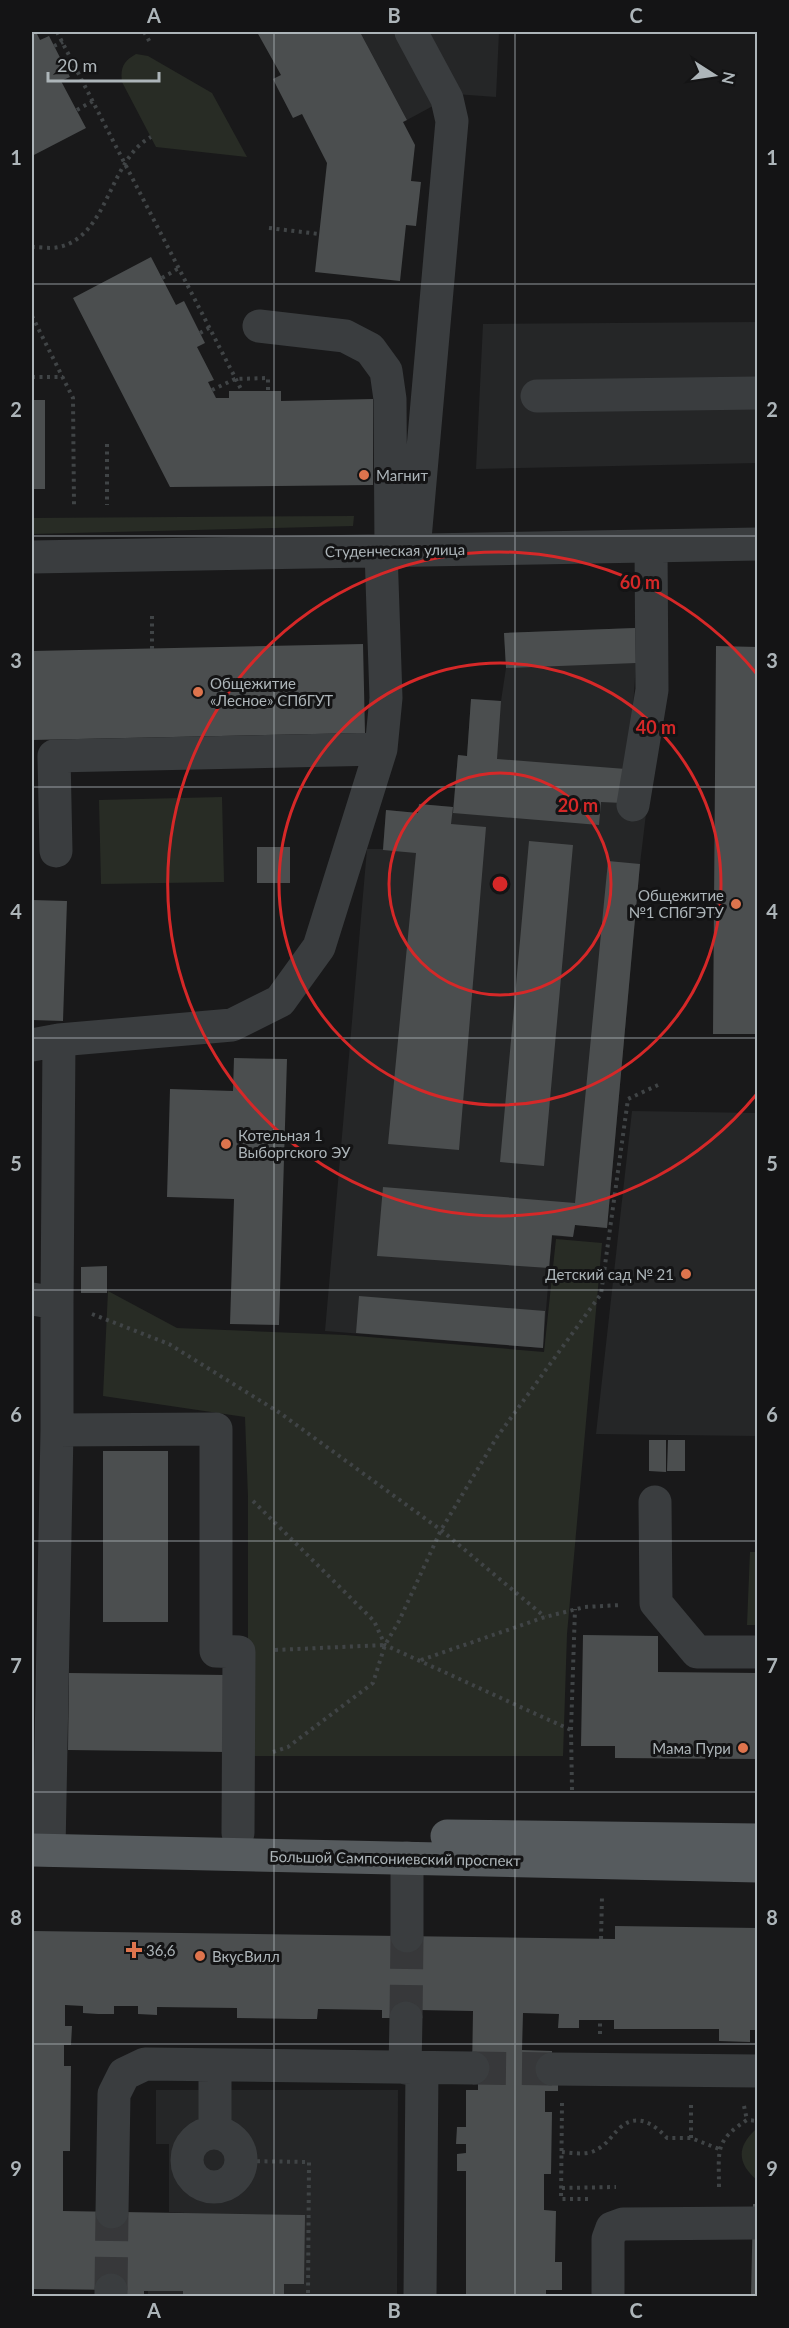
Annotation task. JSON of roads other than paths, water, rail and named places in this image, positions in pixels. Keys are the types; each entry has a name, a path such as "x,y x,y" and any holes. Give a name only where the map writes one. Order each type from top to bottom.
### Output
{"main road":[{"name":"Большой Сампсониевский проспект","path":"40,1840 238,1833 758,1840"},
{"name":"Большой Сампсониевский проспект","path":"40,1840 407,1858 758,1866"}],"street":[{"path":"40,1840 57,1430 44,1301 45,1042 232,1025 280,1002 319,947 381,749 395,550 452,121 447,99 411,32"},
{"path":"259,326 345,336 370,349 386,371 390,399 395,550"},
{"path":"537,396 758,393"},
{"name":"Студенческая улица","path":"32,556 758,544"},
{"path":"633,805 651,690 651,546"},
{"path":"56,851 54,756 381,749"},
{"path":"57,1430 216,1429 216,1651 239,1652 238,1833"},
{"path":"655,1502 656,1603 697,1652 758,1652"},
{"path":"407,1858 407,1936"},
{"path":"406,2018 414,2068 420,2296"},
{"path":"112,2212 114,2094 124,2074 145,2064 472,2068"},
{"path":"214,2133 215,2065"},
{"path":"557,2069 758,2071"},
{"path":"214,2133 225,2135 234,2141 240,2150 242,2161 238,2175 227,2185 213,2188 200,2184 189,2174 186,2160 188,2149 195,2140 204,2134 214,2133"},
{"path":"608,2296 608,2239 612,2228 623,2224 753,2223"}],"tunnel":[{"path":"406,2018 407,1936"},
{"path":"473,2068 552,2069"},
{"path":"111,2290 112,2212"}],"place":[{"name":"Магнит","path":"364,475"},
{"name":"Общежитие «Лесное» СПбГУТ","path":"198,692"},
{"name":"Общежитие №1 СПбГЭТУ","path":"736,904"},
{"name":"Котельная 1 Выборгского ЭУ","path":"226,1144"},
{"name":"Детский сад № 21","path":"686,1274"},
{"name":"Мама Пури","path":"743,1748"},
{"name":"36,6","path":"134,1950"},
{"name":"ВкусВилл","path":"200,1956"}]}
